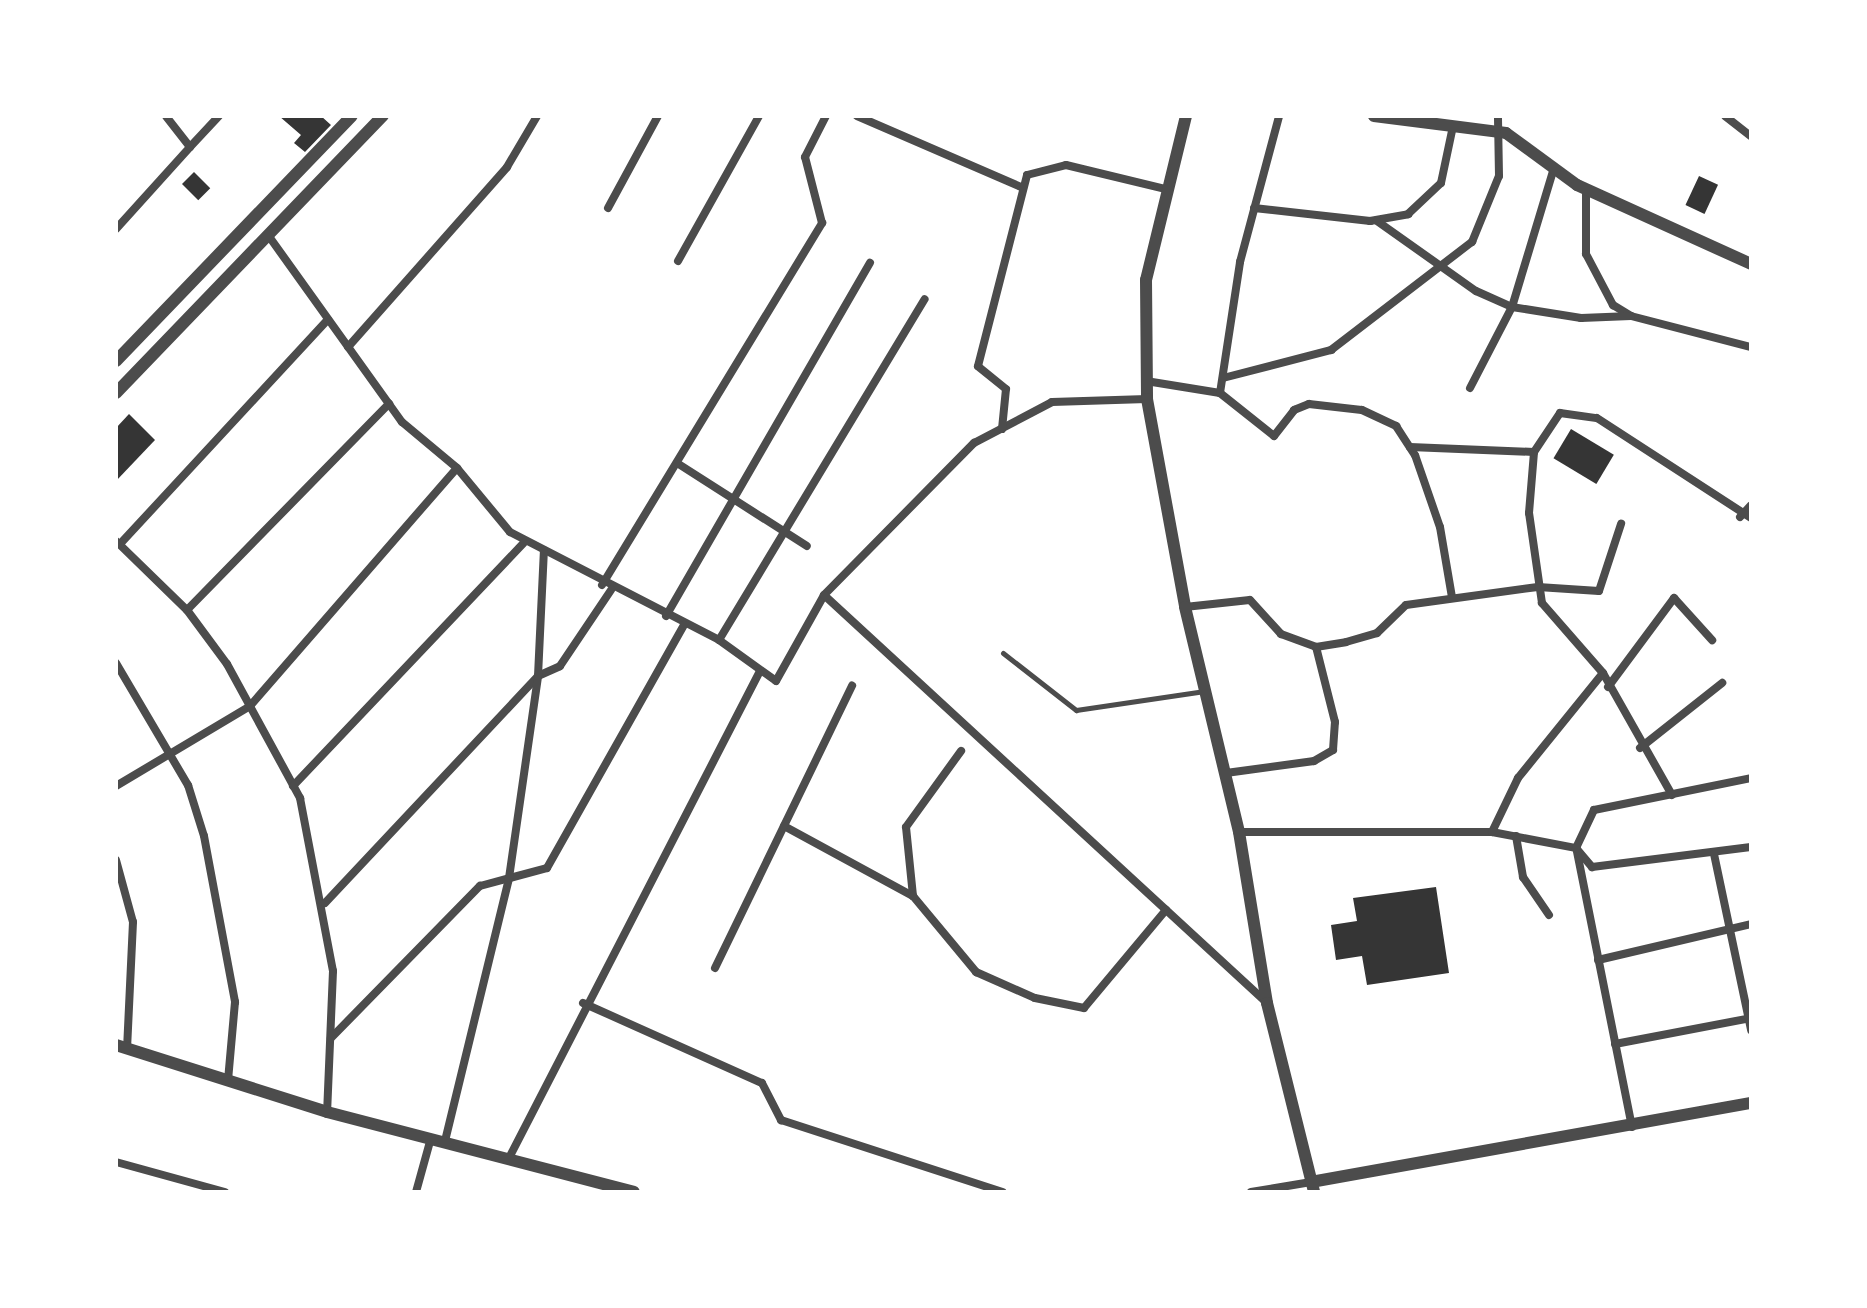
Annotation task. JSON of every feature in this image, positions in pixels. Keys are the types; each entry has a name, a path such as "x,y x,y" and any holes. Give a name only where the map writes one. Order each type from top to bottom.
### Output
{"street":[{"path":"166,116 190,147"},
{"path":"116,229 219,116"},
{"path":"116,361 352,116"},
{"path":"116,393 383,116"},
{"path":"348,347 507,167 537,116"},
{"path":"608,208 658,116"},
{"path":"678,261 759,116"},
{"path":"602,585 822,223 805,157 826,116"},
{"path":"857,116 1023,188"},
{"path":"1186,116 1146,280 1147,399 1185,607 1239,832 1267,1003 1313,1187"},
{"path":"1220,393 1254,208 1279,116"},
{"path":"1374,116 1496,132 1586,188 1751,264"},
{"path":"1223,378 1331,350 1436,265 1472,242 1491,211 1499,176 1498,116"},
{"path":"1725,116 1751,136"},
{"path":"1254,208 1377,221 1408,214 1429,200 1449,165 1453,126"},
{"path":"1002,429 1006,389 978,366 1027,175 1066,165 1169,190"},
{"path":"1470,388 1512,307 1554,168"},
{"path":"1586,188 1586,254 1595,280 1631,316"},
{"path":"1377,221 1436,265 1512,307 1581,318 1631,316 1751,347"},
{"path":"268,235 389,404 457,468 524,543 544,550 611,590 719,640 759,673 776,681 824,595 905,507 974,443 1052,402 1147,399"},
{"path":"666,616 870,263"},
{"path":"719,640 925,299"},
{"path":"327,1112 330,1039 325,903 293,786 250,706 187,610 118,542 328,319"},
{"path":"1146,381 1220,393 1274,436 1294,410 1309,404 1362,410 1396,426 1410,447 1440,527 1452,597"},
{"path":"187,610 389,404"},
{"path":"1672,795 1640,748 1603,673 1565,636 1538,587 1529,513 1534,452 1560,413 1597,418 1707,484 1740,517 1751,518"},
{"path":"1410,447 1534,452"},
{"path":"677,463 736,497 807,546"},
{"path":"116,786 250,706 457,468"},
{"path":"1740,517 1751,505"},
{"path":"1185,607 1250,600 1281,634 1316,647 1377,633 1406,605 1538,587 1603,588 1621,524"},
{"path":"293,786 524,543"},
{"path":"445,1141 509,878 538,676 544,550"},
{"path":"325,903 538,676 560,666 611,590"},
{"path":"824,595 1267,1003"},
{"path":"1608,687 1674,598 1712,640"},
{"path":"330,1039 480,886 547,868 684,625"},
{"path":"1226,773 1314,761 1333,750 1335,722 1316,647"},
{"path":"116,663 188,785 222,912 235,1002 228,1080"},
{"path":"509,1158 583,1003 759,673"},
{"path":"1492,832 1518,778 1603,673"},
{"path":"1640,748 1722,683"},
{"path":"715,968 852,686"},
{"path":"913,896 906,827 961,751"},
{"path":"1633,1129 1576,848 1594,810 1751,778"},
{"path":"784,826 913,896 976,972 1035,998 1084,1008 1166,910"},
{"path":"1239,832 1492,832 1576,848 1592,867 1751,847"},
{"path":"1516,836 1523,877 1549,915"},
{"path":"1714,854 1751,1030"},
{"path":"116,860 133,922 122,1047 327,1112 627,1191"},
{"path":"1598,960 1751,924"},
{"path":"583,1003 762,1083 781,1120 1003,1192"},
{"path":"1615,1044 1750,1018"},
{"path":"1251,1192 1313,1187 1633,1129 1751,1103"},
{"path":"416,1192 431,1138"},
{"path":"116,1162 225,1192"},
{"path":"964,1192 967,1180"}],"lane":[{"path":"1003,653 1076,710 1206,690"}],"building":[{"path":"279,116 321,116 331,125 305,152 294,143 301,135"},
{"path":"194,172 210,188 198,200 182,184"},
{"path":"1699,176 1718,185 1705,214 1685,205"},
{"path":"129,414 155,440 116,481 116,428"},
{"path":"1571,429 1614,455 1596,484 1553,458"},
{"path":"1436,887 1449,973 1367,985 1362,956 1336,960 1331,925 1357,921 1353,898"}]}
